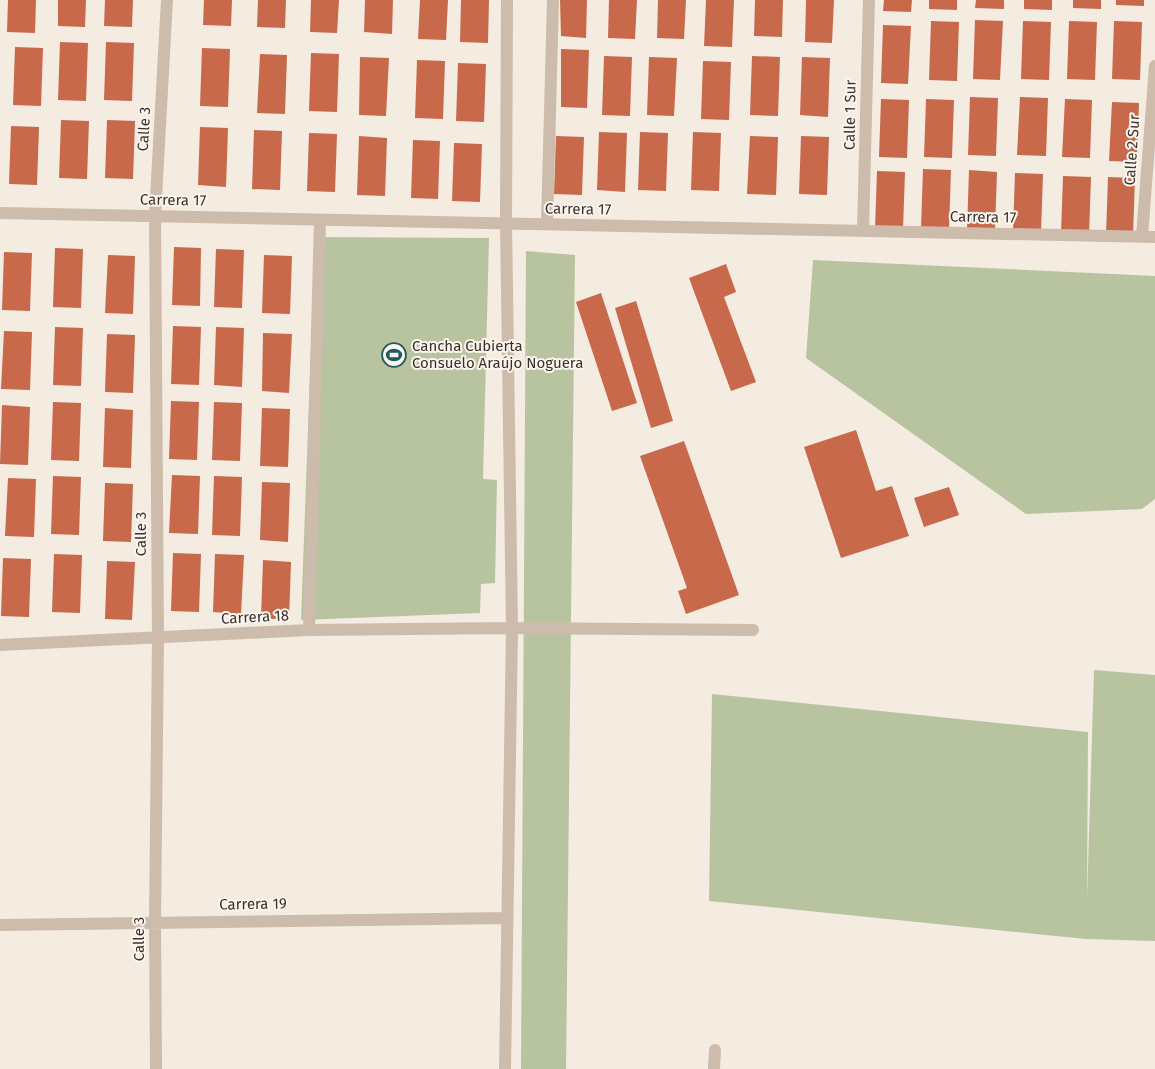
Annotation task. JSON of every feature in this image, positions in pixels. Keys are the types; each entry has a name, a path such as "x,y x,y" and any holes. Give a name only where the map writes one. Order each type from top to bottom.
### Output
{"street":[{"name":"Calle 3","path":"156,1069 155,922 158,638 155,216 167,0"},
{"path":"505,1069 512,628 506,223 507,0"},
{"path":"547,224 553,0"},
{"name":"Calle 1 Sur","path":"864,230 869,0"},
{"name":"Calle 2 Sur","path":"1142,236 1155,66"},
{"name":"Carrera 17","path":"0,213 1155,237"},
{"path":"309,630 320,220"},
{"name":"Carrera 18","path":"0,645 309,630 512,628 753,630"},
{"name":"Carrera 19","path":"0,925 506,918"},
{"path":"714,1069 715,1050"}],"green space":[{"path":"315,237 489,238 483,479 497,480 495,583 481,584 480,613 301,620"},
{"path":"526,251 575,255 566,1069 521,1069"},
{"path":"813,260 1155,276 1155,499 1142,509 1026,514 806,358"},
{"path":"1094,670 1155,675 1155,941 1086,939 709,901 712,694 1088,732 1087,900"}],"building":[{"path":"8,0 36,0 35,33 7,32"},
{"path":"58,0 86,0 85,27 58,26"},
{"path":"105,0 133,0 132,27 104,26"},
{"path":"204,0 232,0 231,26 203,25"},
{"path":"258,0 286,0 285,28 257,27"},
{"path":"311,0 339,0 337,33 310,32"},
{"path":"365,0 393,0 392,34 364,32"},
{"path":"420,0 448,0 446,40 418,39"},
{"path":"461,0 489,0 488,43 460,42"},
{"path":"560,0 587,0 586,38 561,36"},
{"path":"609,0 637,0 635,39 608,38"},
{"path":"658,0 686,0 684,39 657,38"},
{"path":"706,0 734,0 732,47 704,46"},
{"path":"755,0 783,0 782,37 754,36"},
{"path":"806,0 834,0 832,43 805,42"},
{"path":"884,0 912,0 911,12 883,11"},
{"path":"929,0 957,0 957,10 929,9"},
{"path":"976,0 1004,0 1004,9 975,8"},
{"path":"1024,0 1052,0 1052,10 1024,9"},
{"path":"1073,0 1101,0 1101,9 1073,8"},
{"path":"1116,0 1144,0 1144,6 1116,5"},
{"path":"975,20 1003,21 1000,80 973,79"},
{"path":"931,21 959,22 957,81 929,80"},
{"path":"1023,21 1051,22 1049,80 1021,79"},
{"path":"1069,21 1097,22 1095,80 1067,79"},
{"path":"1114,21 1142,22 1140,80 1112,79"},
{"path":"883,25 911,26 908,84 881,83"},
{"path":"60,42 88,43 86,101 58,100"},
{"path":"106,42 134,43 132,101 104,100"},
{"path":"15,47 43,48 41,106 13,105"},
{"path":"202,48 230,49 228,107 200,106"},
{"path":"561,49 589,50 587,108 561,107"},
{"path":"311,53 339,54 337,112 309,111"},
{"path":"260,54 287,55 285,114 257,113"},
{"path":"604,56 632,57 630,116 602,115"},
{"path":"752,56 780,57 778,116 750,115"},
{"path":"360,57 389,58 386,116 359,115"},
{"path":"649,57 677,58 674,116 647,115"},
{"path":"802,57 830,58 828,117 800,115"},
{"path":"417,60 445,61 443,119 415,118"},
{"path":"703,61 731,62 729,120 701,119"},
{"path":"458,63 486,64 484,122 456,121"},
{"path":"970,97 998,98 996,156 968,155"},
{"path":"1020,97 1048,98 1046,156 1017,155"},
{"path":"881,99 909,100 907,158 879,157"},
{"path":"926,99 954,100 952,158 924,157"},
{"path":"1065,99 1092,100 1090,158 1062,157"},
{"path":"1112,102 1139,103 1137,162 1109,161"},
{"path":"61,120 89,121 87,179 59,178"},
{"path":"107,120 135,121 133,179 105,178"},
{"path":"11,126 39,127 37,185 9,184"},
{"path":"200,127 228,128 226,187 198,185"},
{"path":"254,130 282,131 280,190 252,189"},
{"path":"599,132 627,133 625,192 597,190"},
{"path":"640,132 668,133 666,191 638,190"},
{"path":"693,132 721,133 719,191 691,190"},
{"path":"309,133 337,134 335,192 307,191"},
{"path":"359,136 387,138 385,196 357,195"},
{"path":"556,136 584,137 582,195 554,194"},
{"path":"750,136 778,137 776,195 747,194"},
{"path":"801,136 829,137 827,195 799,194"},
{"path":"413,140 440,141 438,199 411,198"},
{"path":"454,143 482,144 480,202 452,201"},
{"path":"923,169 951,170 949,229 921,228"},
{"path":"969,170 997,172 995,230 967,229"},
{"path":"877,171 905,172 903,230 875,229"},
{"path":"1015,173 1043,174 1041,232 1013,231"},
{"path":"1063,176 1091,177 1089,235 1061,234"},
{"path":"1108,177 1135,178 1133,236 1106,235"},
{"path":"174,247 201,248 200,306 172,305"},
{"path":"55,248 83,249 81,308 53,307"},
{"path":"216,249 244,250 242,308 214,307"},
{"path":"4,252 32,253 30,311 2,310"},
{"path":"108,255 135,256 133,314 105,313"},
{"path":"264,255 292,256 290,314 262,313"},
{"path":"726,264 736,292 724,297 756,382 731,391 689,278"},
{"path":"601,293 637,403 612,411 576,302"},
{"path":"636,301 673,421 651,428 615,308"},
{"path":"173,326 201,327 199,385 171,384"},
{"path":"55,327 83,328 81,386 53,385"},
{"path":"216,327 244,328 242,387 214,385"},
{"path":"4,331 32,332 30,390 1,389"},
{"path":"263,333 292,334 289,393 262,391"},
{"path":"107,334 135,335 133,393 105,392"},
{"path":"171,401 199,402 197,460 169,459"},
{"path":"53,402 81,403 79,461 51,460"},
{"path":"214,402 242,403 240,461 212,460"},
{"path":"2,405 30,407 28,465 0,464"},
{"path":"105,408 133,410 131,468 103,467"},
{"path":"262,408 290,409 288,467 260,466"},
{"path":"856,430 876,491 892,486 909,536 841,558 804,447"},
{"path":"684,441 739,595 686,614 678,591 687,588 640,456"},
{"path":"172,475 200,476 198,534 169,533"},
{"path":"53,476 81,477 79,535 51,534"},
{"path":"214,476 242,477 240,536 212,535"},
{"path":"8,478 36,479 34,537 5,536"},
{"path":"262,482 290,483 288,542 260,540"},
{"path":"105,483 133,484 131,542 103,541"},
{"path":"949,487 959,515 924,527 914,498"},
{"path":"173,553 201,554 199,612 171,611"},
{"path":"54,554 82,555 80,613 52,612"},
{"path":"215,554 244,555 241,614 213,612"},
{"path":"3,558 31,559 29,617 1,616"},
{"path":"263,560 291,562 289,620 261,618"},
{"path":"107,561 135,562 132,620 105,619"}],"place":[{"name":"Cancha Cubierta Consuelo Araújo Noguera","path":"394,355"}]}
